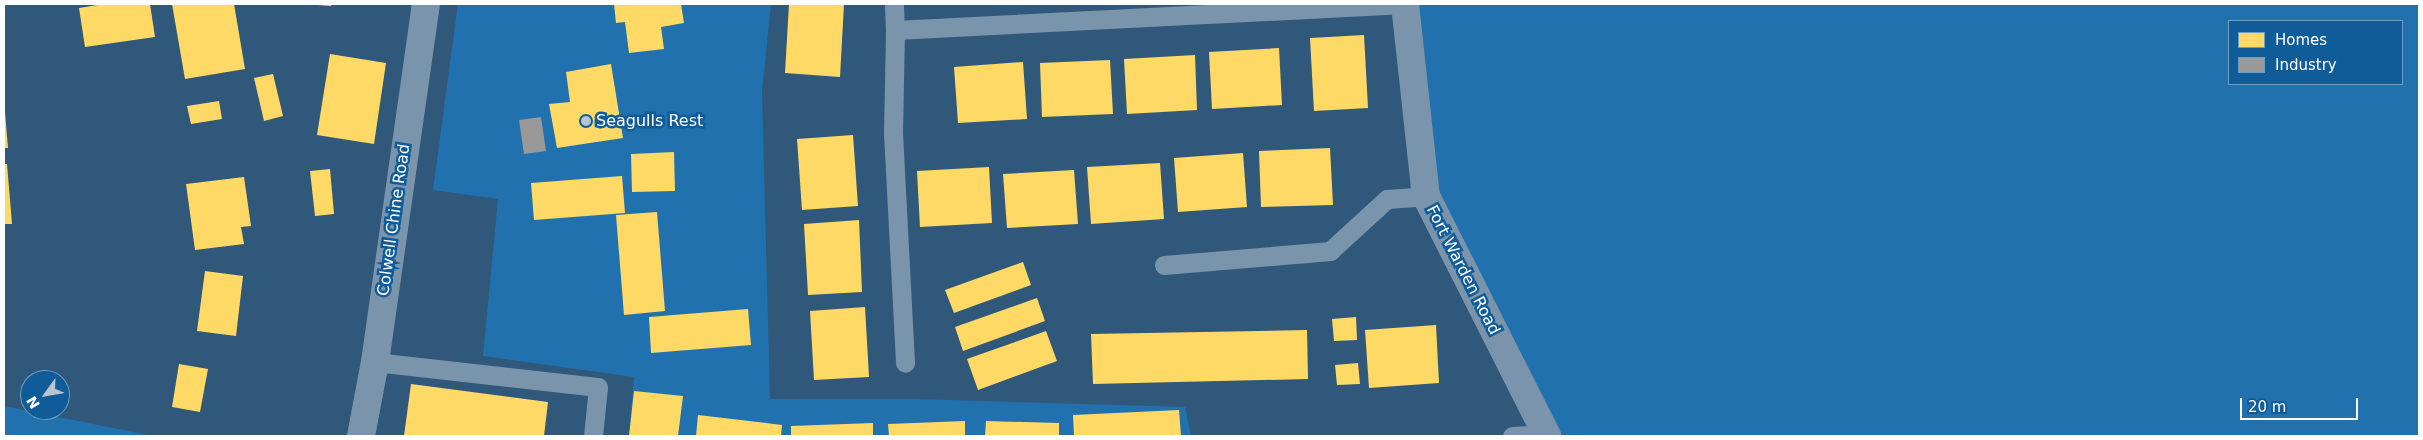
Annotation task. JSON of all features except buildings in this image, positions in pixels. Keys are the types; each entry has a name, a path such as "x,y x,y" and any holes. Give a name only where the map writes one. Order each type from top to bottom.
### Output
{"street":[{"name":"Colwell Chine Road","path":"361,436 374,362 426,4"},
{"name":"Fort Warden Road","path":"1405,4 1426,196 1546,435"}],"lane":[{"path":"894,4 893,133 905,363"},
{"path":"895,30 1405,4"},
{"path":"1164,265 1330,251 1387,199 1426,196"},
{"path":"374,362 598,387 593,436"},
{"path":"1512,436 1546,435"}],"shaded area":[{"path":"458,4 771,4 762,92 770,399 917,399 1185,407 1191,436 629,436 634,377 483,356 498,199 433,190"},
{"path":"1418,4 2419,4 2419,436 1558,436 1435,192"},
{"path":"4,406 20,409 20,420 70,419 153,436 4,436"}],"place":[{"name":"Seagulls Rest","path":"586,121"}]}
